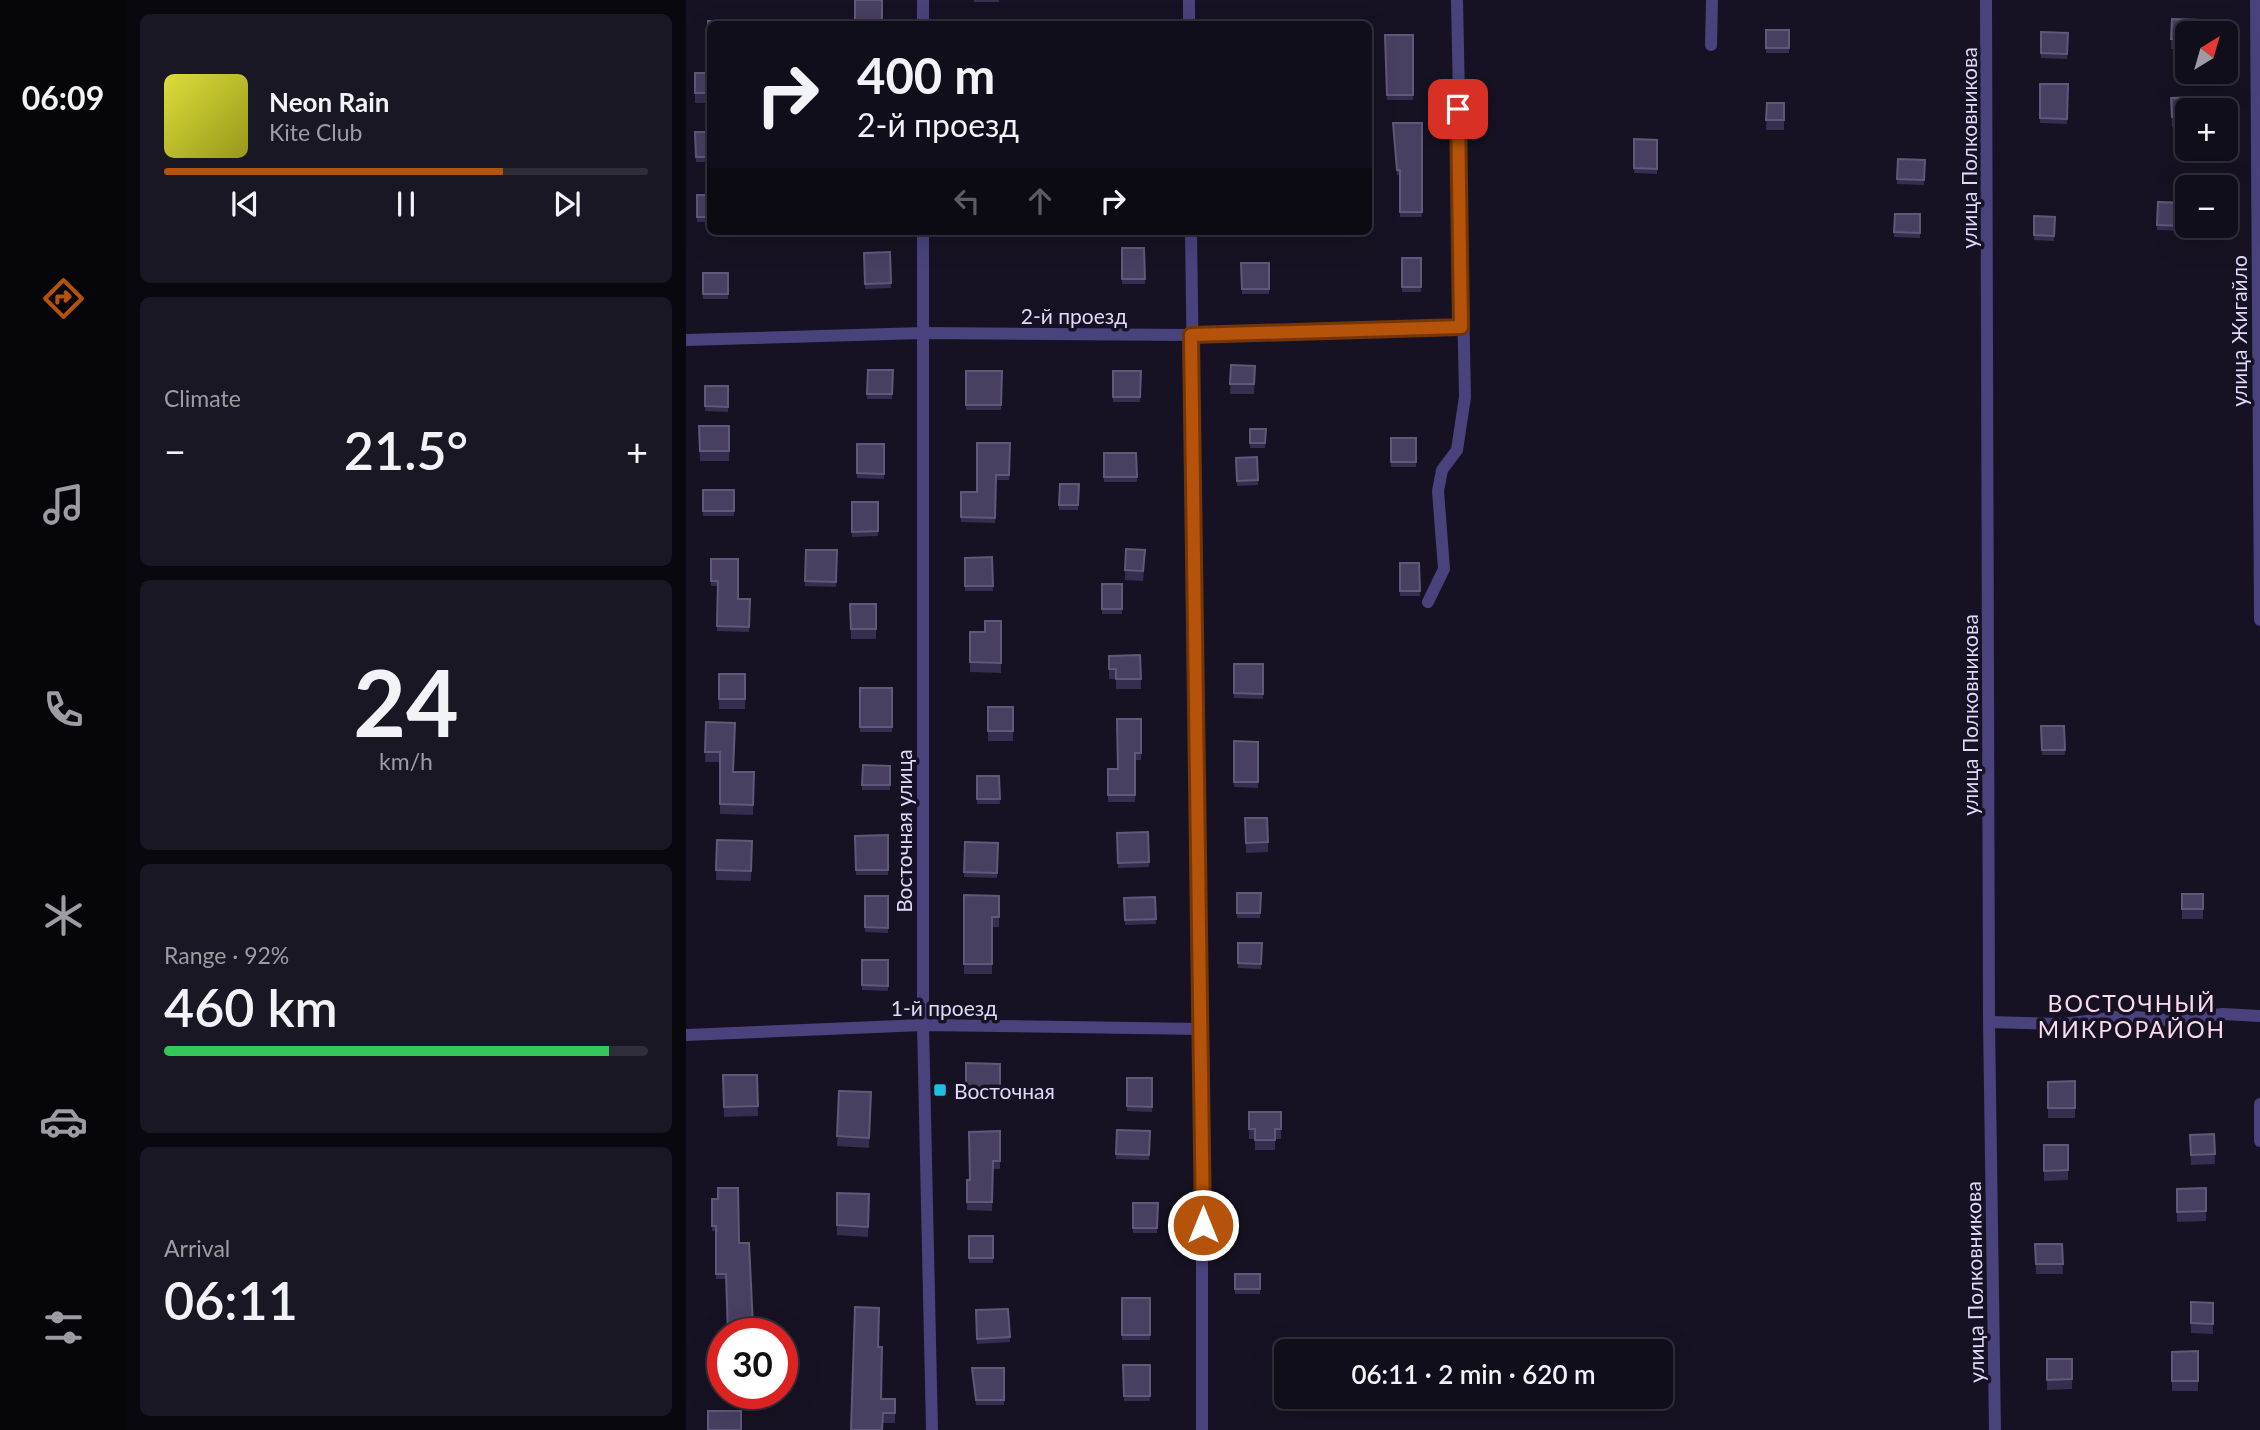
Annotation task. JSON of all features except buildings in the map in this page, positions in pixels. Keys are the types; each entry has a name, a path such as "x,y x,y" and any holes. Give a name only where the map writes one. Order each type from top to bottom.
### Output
{"street":[{"path":"923,0 923,21"},
{"path":"1189,0 1189,21"},
{"path":"1428,602 1444,569 1438,491 1441,470 1457,450 1462,431 1465,397 1461,327 1457,0"},
{"path":"1711,46 1712,0"},
{"name":"улица Полковникова","path":"1986,0 1989,1022 1995,1430"},
{"name":"улица Жигайло","path":"2256,0 2260,620"},
{"name":"Восточная улица","path":"923,235 922,1025 933,1430"},
{"path":"1191,235 1202,1029 1202,1430"},
{"name":"2-й проезд","path":"686,340 923,333 1191,335 1461,327"},
{"path":"1989,1022 2063,1024 2125,1016 2166,1020 2223,1014 2260,1016"},
{"name":"1-й проезд","path":"686,1035 922,1025 1202,1029"},
{"path":"2260,1104 2260,1141"}],"place":[{"name":"Восточная","path":"940,1090"}],"district":[{"name":"ВОСТОЧНЫЙ МИКРОРАЙОН","path":"2132,1016"}],"route":[{"path":"1203,1225 1191,335 1461,327 1458,109"}]}
